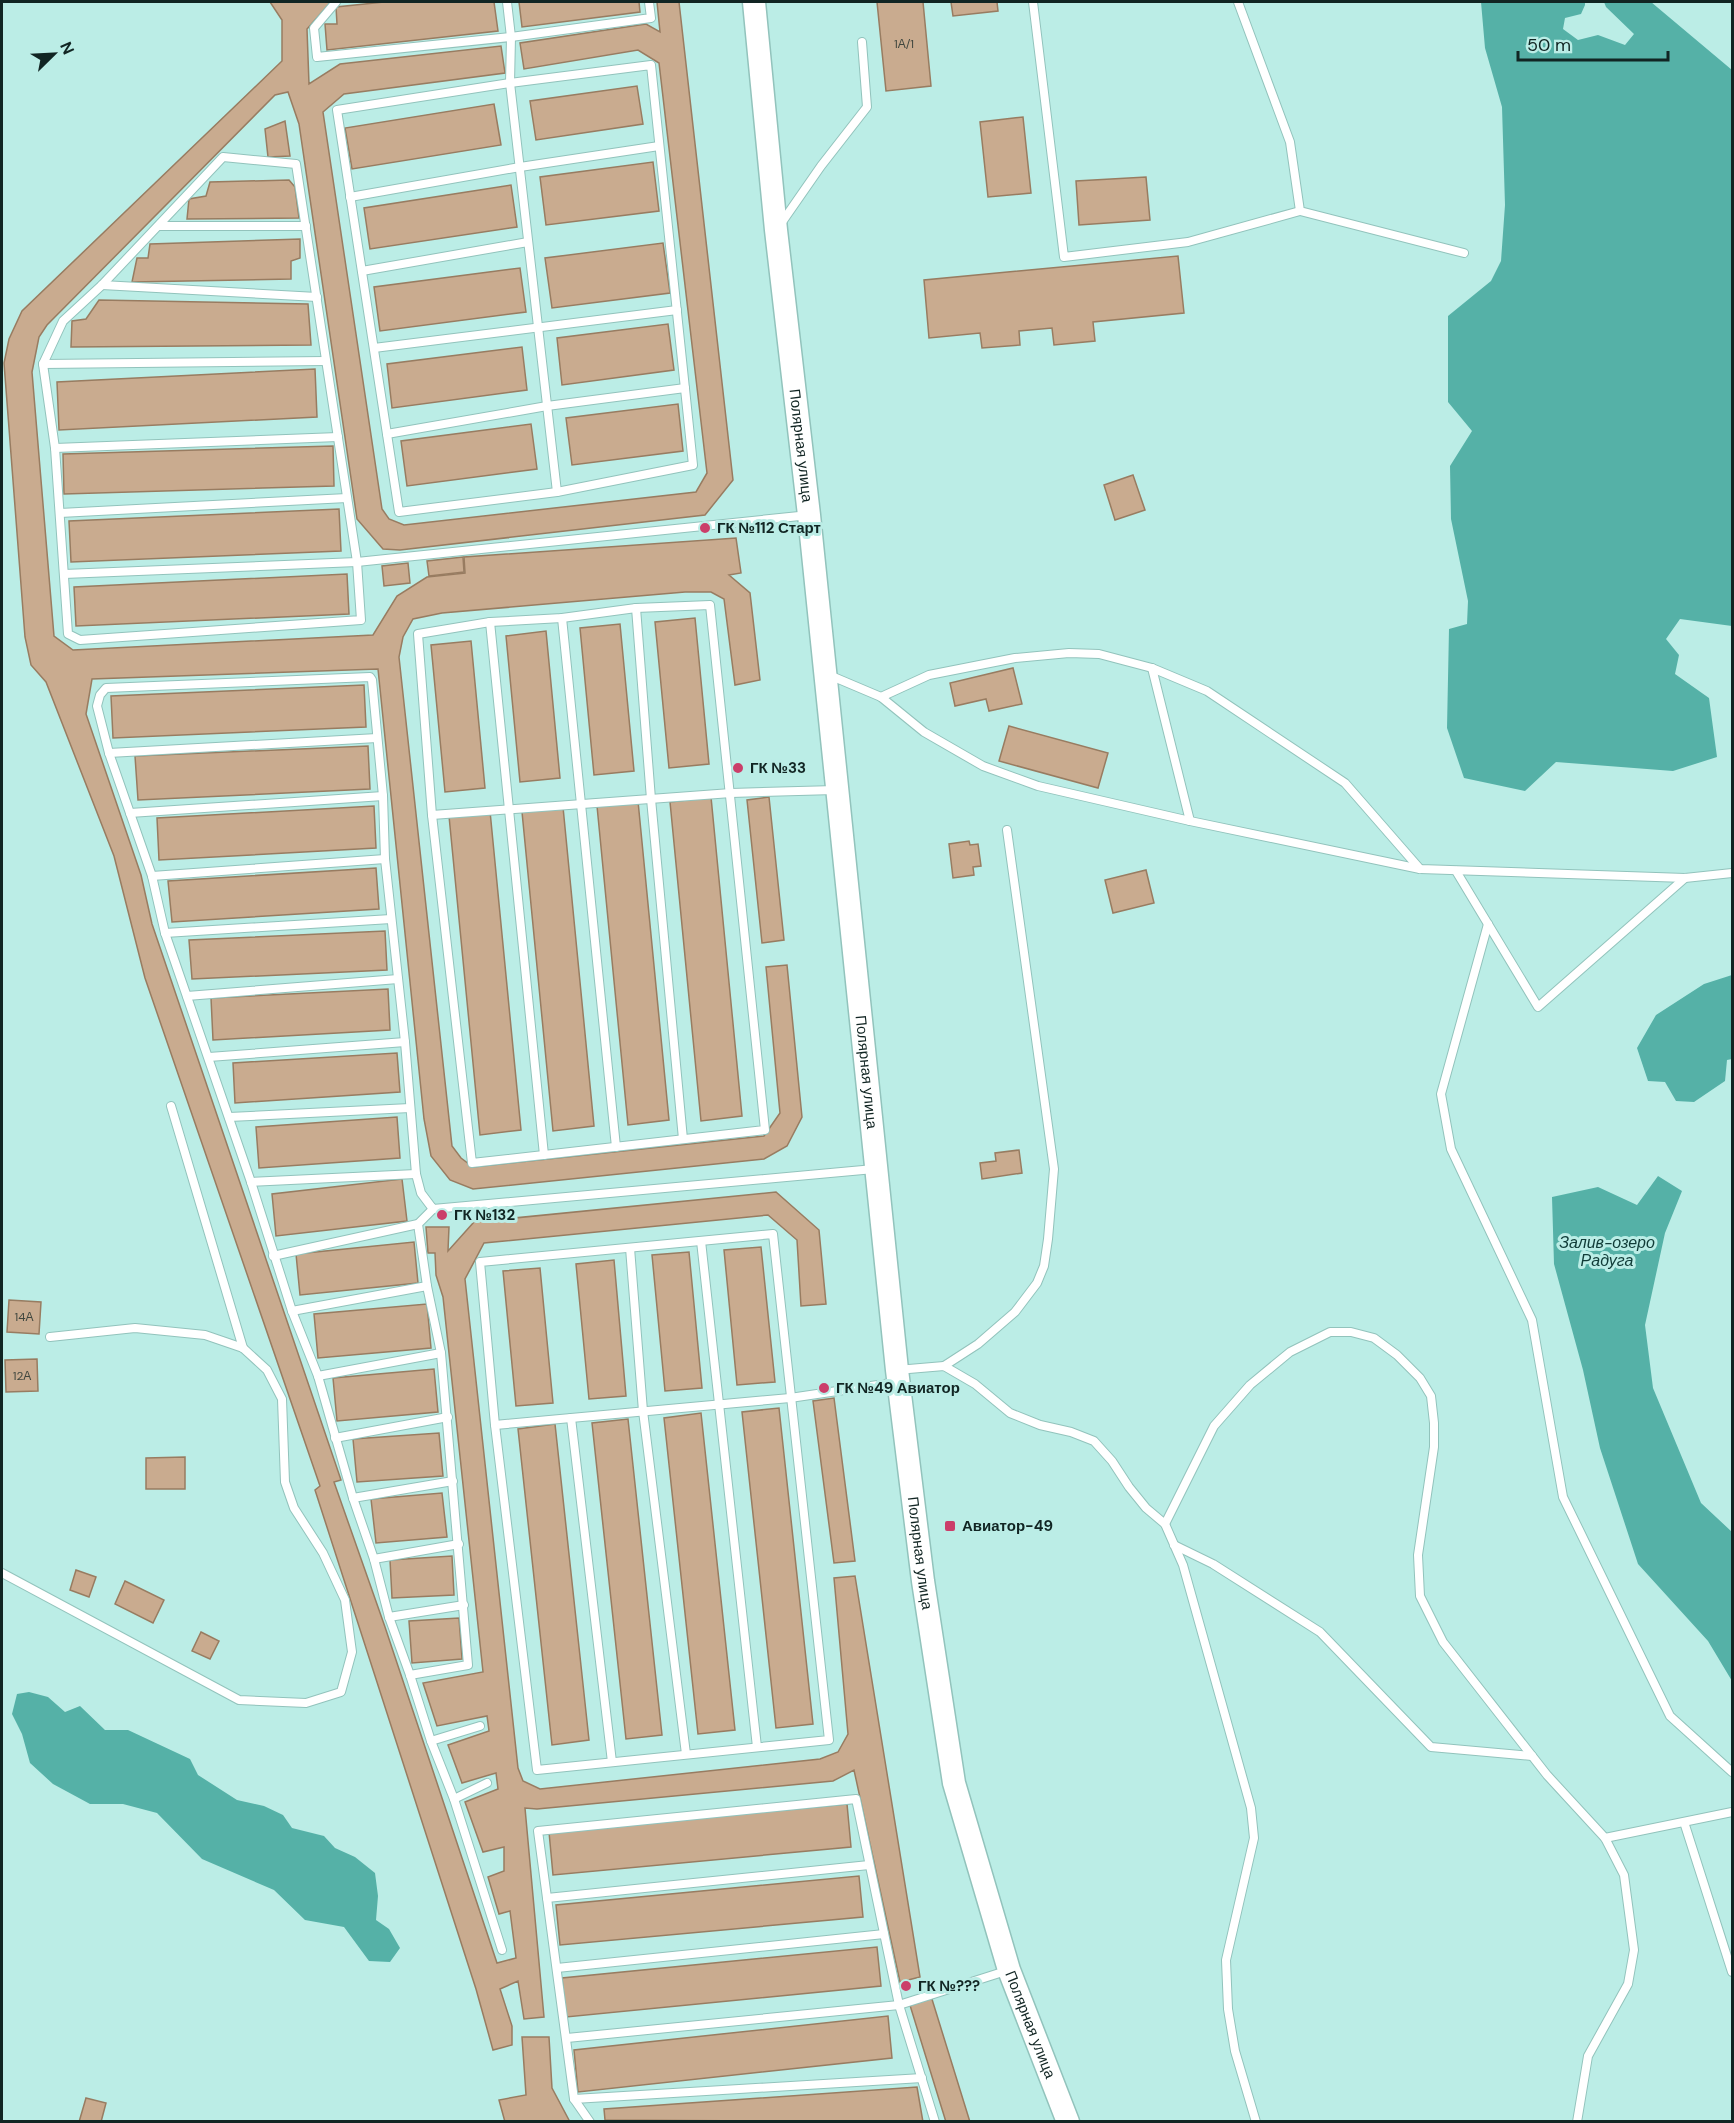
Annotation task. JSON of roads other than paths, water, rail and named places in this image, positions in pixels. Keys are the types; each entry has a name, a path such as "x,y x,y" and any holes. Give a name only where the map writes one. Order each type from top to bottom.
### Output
{"main road":[{"name":"Полярная улица","path":"754,2 776,230 826,674 898,1376 923,1581 954,1783 1009,1970 1068,2121"}],"lane":[{"path":"336,2 314,28 317,57 511,37 651,18 649,2"},
{"path":"507,2 511,37 510,83 557,492"},
{"path":"1033,2 1064,257 1188,242 1300,211 1464,253"},
{"path":"1238,2 1290,142 1300,211"},
{"path":"776,230 821,166 867,107 862,42"},
{"path":"651,65 693,465 557,492 399,512 337,110 510,83 651,65"},
{"path":"350,197 520,167 659,146"},
{"path":"223,157 296,164 357,562 361,620 81,640 68,634 55,448 43,364 63,321 160,226 223,157"},
{"path":"160,226 306,226"},
{"path":"362,271 528,242"},
{"path":"102,285 317,297"},
{"path":"374,348 676,310"},
{"path":"43,364 326,361"},
{"path":"387,434 547,406 685,388"},
{"path":"55,448 338,437"},
{"path":"60,513 347,498"},
{"path":"64,574 357,562 809,515"},
{"path":"710,605 765,1130 472,1163 432,815 418,634 490,622 562,618 636,608 710,605"},
{"path":"636,608 651,799 683,1139"},
{"path":"562,618 616,1147"},
{"path":"490,622 544,1155"},
{"path":"881,697 929,675 1015,658 1069,653 1099,654 1152,668 1207,692 1345,783 1420,869"},
{"path":"1152,668 1191,821"},
{"path":"826,674 881,697 924,732 983,766 1038,786 1191,821 1420,869 1685,878 1732,873"},
{"path":"433,1209 421,1193 416,1174 405,1042 385,859 383,796 370,676 106,688 100,694 97,706 109,753 152,876 165,933 251,1182 273,1256 318,1376 353,1498 374,1559 389,1617 431,1741 454,1799 502,1950"},
{"path":"109,753 377,738"},
{"path":"432,815 731,793 837,790"},
{"path":"130,813 383,796"},
{"path":"495,1425 790,1398 898,1376 944,1366 978,1344 1015,1312 1037,1282 1044,1266 1054,1169 1007,830"},
{"path":"152,876 385,859"},
{"path":"1456,871 1538,1007 1685,878"},
{"path":"165,933 391,919"},
{"path":"1488,924 1441,1094 1451,1149 1532,1320 1563,1497 1670,1716 1732,1772"},
{"path":"186,996 398,979"},
{"path":"209,1057 405,1042"},
{"path":"171,1106 243,1348"},
{"path":"229,1117 410,1108"},
{"path":"273,1256 418,1224 433,1209 878,1169"},
{"path":"251,1182 416,1174"},
{"path":"410,1675 468,1665 441,1353 427,1286 418,1224"},
{"path":"773,1234 829,1740 537,1770 495,1425 480,1262 630,1248 773,1234"},
{"path":"701,1241 757,1747"},
{"path":"630,1248 643,1411 686,1754"},
{"path":"292,1311 427,1286"},
{"path":"2,1573 239,1700 306,1703 341,1692 352,1652 345,1599 323,1553 294,1508 285,1482 282,1399 267,1370 243,1348 205,1335 135,1328 50,1337"},
{"path":"1165,1524 1214,1426 1250,1385 1290,1352 1329,1332 1351,1332 1374,1338 1397,1355 1420,1377 1431,1396 1434,1423 1434,1448 1418,1555 1420,1596 1443,1642 1547,1775 1605,1838 1624,1875 1634,1950 1628,1984 1588,2056 1577,2121"},
{"path":"318,1376 441,1353"},
{"path":"944,1366 975,1384 1010,1413 1040,1425 1071,1432 1094,1441 1112,1461 1128,1487 1146,1508 1165,1524 1183,1565 1251,1808 1254,1838 1226,1960 1228,2009 1235,2051 1256,2121"},
{"path":"335,1438 448,1417"},
{"path":"572,1418 612,1762"},
{"path":"353,1498 453,1481"},
{"path":"374,1559 459,1544"},
{"path":"1174,1544 1213,1564 1320,1632 1431,1747 1532,1756"},
{"path":"389,1617 464,1605"},
{"path":"431,1741 480,1726"},
{"path":"454,1799 487,1783"},
{"path":"590,2121 574,2099 538,1831 856,1799 899,2005 935,2121"},
{"path":"1605,1838 1732,1812"},
{"path":"1684,1822 1732,1972"},
{"path":"547,1898 869,1864"},
{"path":"557,1968 884,1934"},
{"path":"567,2038 899,2005 1009,1970"},
{"path":"574,2099 922,2078"}],"water":[{"path":"1481,2 1585,2 1581,14 1565,18 1563,29 1578,40 1598,35 1625,45 1634,34 1606,7 1604,2 1651,2 1732,70 1732,626 1680,619 1666,639 1679,655 1675,674 1709,698 1717,757 1673,771 1556,762 1525,791 1464,778 1447,728 1449,629 1467,624 1468,601 1451,519 1450,466 1472,431 1448,402 1448,316 1491,281 1501,261 1505,205 1502,107 1485,48"},
{"path":"1732,975 1732,1059 1727,1060 1725,1081 1694,1102 1676,1101 1665,1082 1648,1081 1637,1048 1656,1015 1704,984"},
{"name":"Залив-озеро Радуга","path":"1658,1176 1682,1191 1665,1233 1645,1325 1653,1388 1701,1503 1732,1532 1732,1681 1708,1641 1638,1564 1600,1448 1583,1370 1554,1264 1552,1197 1598,1187 1637,1205"},
{"path":"29,1692 48,1697 65,1712 80,1706 105,1730 128,1730 190,1759 198,1775 237,1800 264,1806 283,1815 292,1828 324,1836 335,1848 355,1857 375,1873 378,1896 376,1920 389,1929 400,1948 390,1962 369,1961 344,1927 305,1920 274,1890 202,1859 157,1813 123,1804 90,1804 53,1784 30,1763 22,1734 12,1714 17,1694"}],"place":[{"name":"ГК №112 Старт","path":"705,528"},
{"name":"ГК №33","path":"738,768"},
{"name":"ГК №132","path":"442,1215"},
{"name":"ГК №49 Авиатор","path":"824,1388"},
{"name":"Авиатор-49","path":"950,1526"},
{"name":"ГК №???","path":"906,1986"}]}
